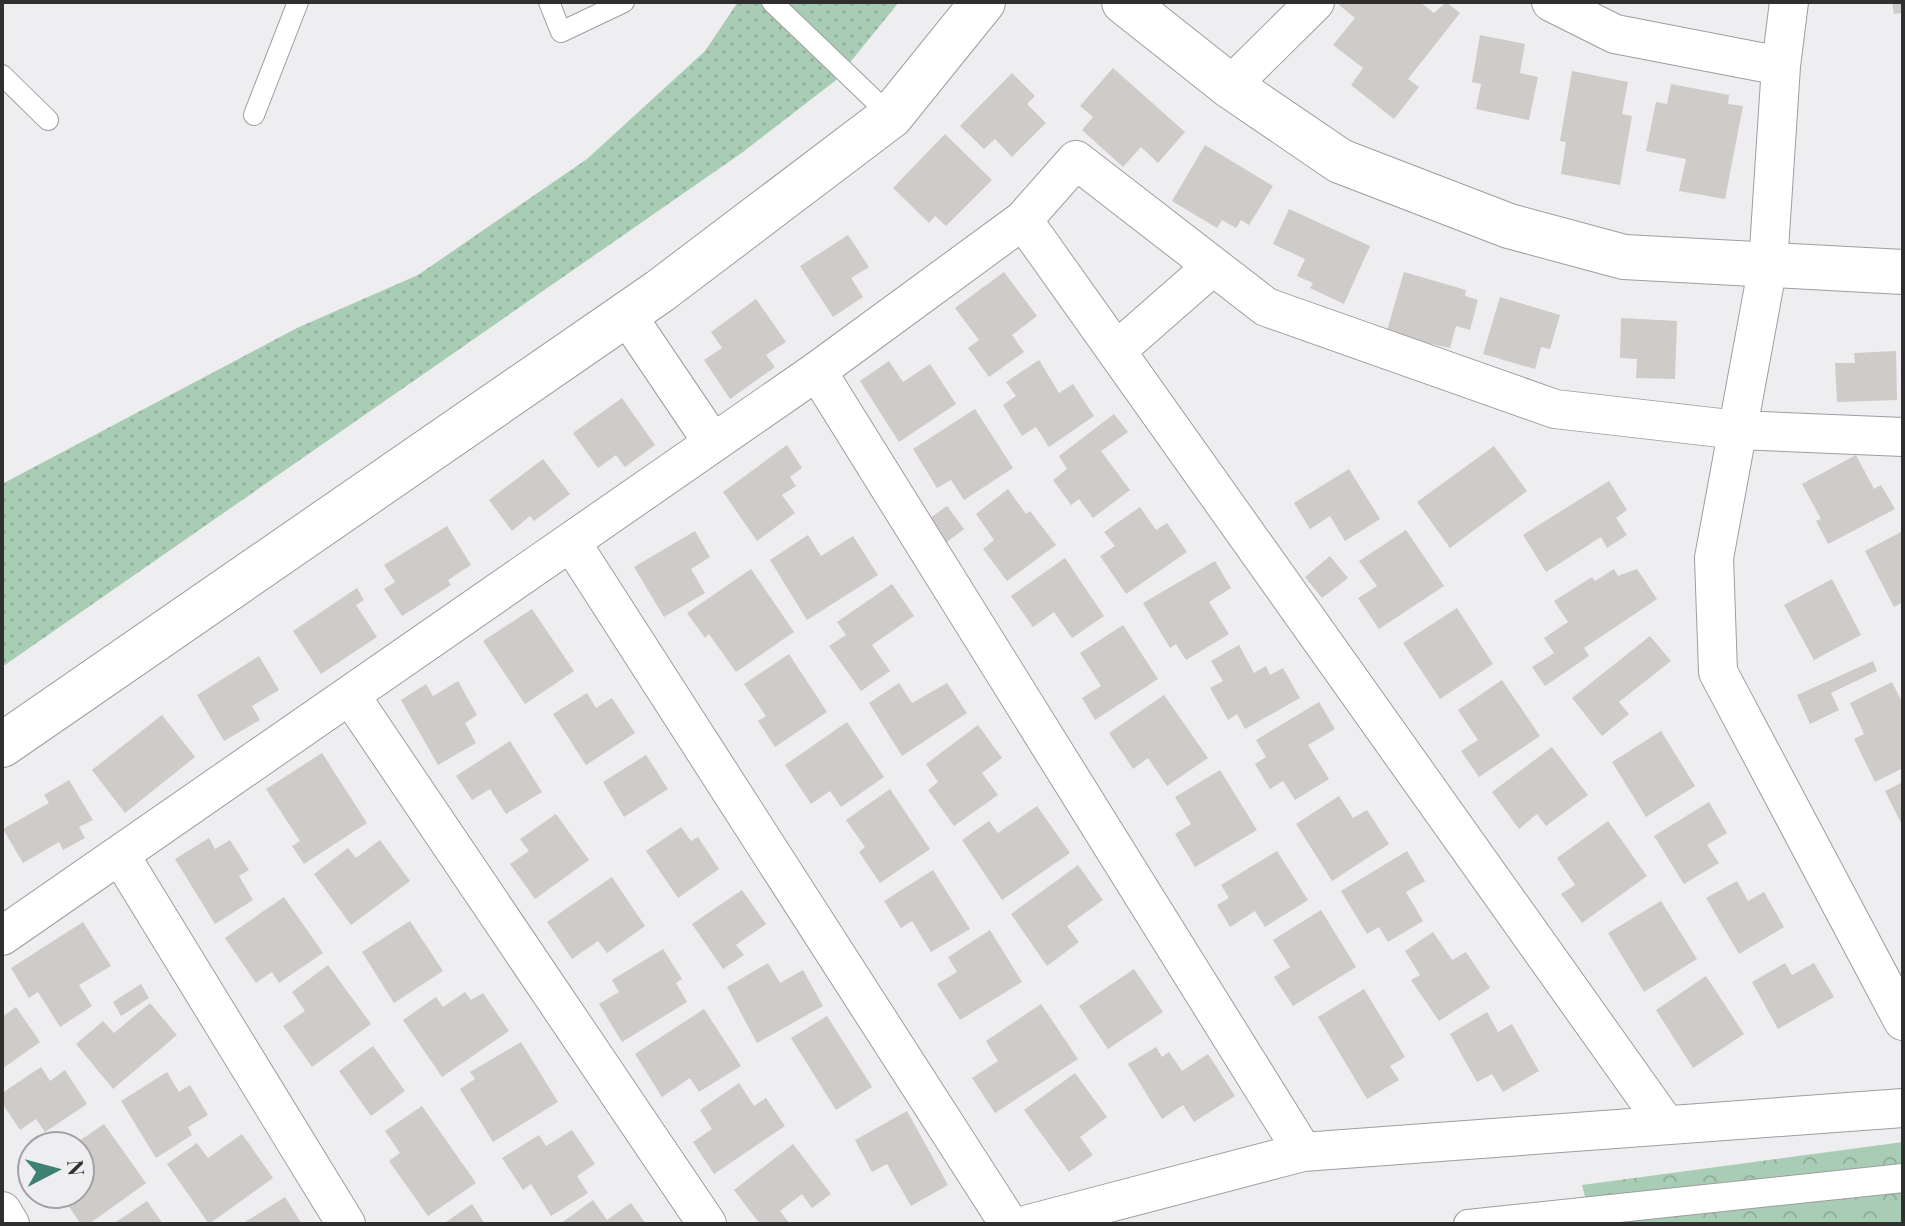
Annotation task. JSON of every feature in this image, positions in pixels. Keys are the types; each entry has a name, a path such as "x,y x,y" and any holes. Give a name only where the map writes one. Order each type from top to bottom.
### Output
{"street":[{"path":"2,745 626,314 891,116 983,2"},
{"path":"1124,2 1230,86 1340,161 1509,226 1624,257 1903,272"},
{"path":"1230,86 1315,2"},
{"path":"1551,2 1615,34 1781,66"},
{"path":"1789,2 1781,66 1768,265 1714,558 1718,672 1903,1021"},
{"path":"2,936 817,371 1023,220 1076,160 1266,307 1555,409 1738,430 1903,437"},
{"path":"1023,220 1666,1125"},
{"path":"1116,351 1213,266"},
{"path":"626,314 713,443"},
{"path":"817,371 1303,1152"},
{"path":"571,542 1009,1224"},
{"path":"350,695 707,1224"},
{"path":"120,855 346,1224"},
{"path":"1029,1224 1303,1152 1903,1108"},
{"path":"1468,1224 1903,1178"},
{"path":"2,1211 10,1224"}],"lane":[{"path":"254,115 298,2"},
{"path":"549,2 561,32 624,2"},
{"path":"772,2 891,116"},
{"path":"2,75 48,120"}],"green space":[{"path":"738,2 899,2 835,81 743,152 2,667 2,484 297,328 418,275 587,159 705,51"},
{"path":"1903,1142 1903,1224 1592,1224 1582,1185"}],"building":[{"path":"1341,2 1420,2 1434,13 1446,2 1460,13 1408,79 1419,87 1394,119 1351,85 1363,68 1333,45 1355,18 1339,5"},
{"path":"1892,2 1903,2 1903,13 1894,14"},
{"path":"1480,35 1525,44 1520,73 1538,77 1529,120 1476,109 1481,84 1472,82"},
{"path":"1113,68 1185,132 1158,163 1141,147 1123,167 1082,130 1093,117 1080,106"},
{"path":"1572,71 1628,82 1622,114 1632,116 1620,185 1561,174 1566,142 1560,141"},
{"path":"1012,73 1035,96 1027,104 1046,123 1012,157 995,139 984,149 960,126"},
{"path":"1671,84 1729,95 1728,104 1743,106 1725,199 1679,191 1686,159 1646,151 1656,102 1667,104"},
{"path":"945,134 992,180 946,226 935,216 929,223 893,188"},
{"path":"1205,145 1273,186 1249,225 1241,220 1236,228 1222,220 1217,228 1172,201"},
{"path":"1289,209 1370,246 1344,304 1310,288 1313,283 1297,276 1305,259 1273,244"},
{"path":"848,235 869,267 851,278 863,297 833,317 800,266"},
{"path":"1004,272 1037,316 1012,335 1024,352 989,377 968,348 979,340 955,308"},
{"path":"1404,272 1466,290 1465,296 1478,300 1470,330 1456,326 1450,348 1386,334"},
{"path":"1500,297 1560,315 1550,349 1541,347 1535,369 1483,354"},
{"path":"756,299 786,342 766,355 775,367 730,399 704,360 722,348 711,332"},
{"path":"1621,318 1677,321 1675,379 1636,378 1637,359 1620,358"},
{"path":"1896,351 1897,400 1837,402 1835,363 1855,363 1854,353"},
{"path":"1039,360 1059,393 1073,384 1094,416 1049,447 1036,427 1022,436 1003,405 1016,396 1006,382"},
{"path":"889,361 903,382 930,364 956,404 899,442 860,381"},
{"path":"622,398 655,445 625,467 616,455 598,468 573,433"},
{"path":"975,409 1013,468 964,500 951,480 937,488 913,449"},
{"path":"1114,414 1128,432 1101,451 1130,490 1093,518 1079,499 1071,505 1053,480 1067,469 1059,456"},
{"path":"787,445 802,468 790,477 796,486 782,495 795,513 757,541 723,492"},
{"path":"1494,446 1527,491 1450,548 1417,502"},
{"path":"1856,455 1874,489 1881,485 1895,509 1828,544 1816,521 1821,519 1802,484"},
{"path":"543,459 570,494 534,521 530,516 512,531 489,500"},
{"path":"1349,469 1380,519 1345,541 1330,516 1310,529 1294,503"},
{"path":"1609,481 1627,510 1616,518 1627,535 1607,548 1601,537 1546,572 1523,535"},
{"path":"1008,489 1026,514 1030,511 1056,545 1007,581 983,549 994,540 976,514"},
{"path":"947,506 964,529 943,545 926,521"},
{"path":"1140,507 1156,530 1167,523 1187,552 1126,594 1100,556 1115,546 1104,532"},
{"path":"447,526 471,565 448,580 451,585 402,616 384,589 395,582 384,565"},
{"path":"1406,530 1444,586 1379,629 1358,598 1377,586 1359,561"},
{"path":"695,531 710,557 691,569 705,593 664,617 634,567"},
{"path":"1901,532 1903,602 1894,607 1865,551"},
{"path":"808,535 821,556 853,536 878,575 807,620 770,560"},
{"path":"1330,556 1348,578 1322,598 1305,577"},
{"path":"1065,558 1104,616 1072,638 1054,612 1033,627 1011,596"},
{"path":"1215,561 1231,588 1209,602 1229,634 1186,660 1176,644 1170,648 1143,603"},
{"path":"751,569 794,632 736,672 709,634 705,638 687,613"},
{"path":"1614,569 1618,576 1637,569 1657,599 1584,648 1589,656 1545,686 1532,667 1554,653 1544,638 1568,622 1554,601 1592,577 1595,581"},
{"path":"1832,579 1861,635 1814,660 1784,605"},
{"path":"892,584 914,616 872,645 890,671 861,691 829,646 846,635 837,622"},
{"path":"357,588 364,600 356,605 377,637 321,674 293,631"},
{"path":"1457,608 1493,664 1440,699 1403,643"},
{"path":"532,609 574,671 525,704 483,641"},
{"path":"1123,625 1158,679 1095,720 1082,698 1101,686 1080,653"},
{"path":"1650,636 1671,661 1619,702 1629,714 1602,736 1572,698"},
{"path":"1239,645 1254,673 1266,666 1270,675 1283,668 1300,698 1245,729 1237,714 1228,720 1210,688 1223,681 1211,661"},
{"path":"789,654 827,712 775,747 758,721 766,716 744,684"},
{"path":"259,656 279,690 252,706 260,720 224,741 197,695"},
{"path":"1873,661 1877,671 1831,693 1839,710 1810,724 1797,695"},
{"path":"1502,680 1540,736 1479,777 1461,751 1478,740 1458,710"},
{"path":"458,681 477,715 465,723 476,743 438,765 401,700 426,684 433,696"},
{"path":"1892,682 1903,704 1903,768 1875,782 1854,739 1864,734 1850,703"},
{"path":"899,683 912,703 947,683 967,713 902,756 869,703"},
{"path":"587,693 596,708 612,698 635,733 586,765 553,714"},
{"path":"1164,695 1208,758 1167,786 1148,758 1133,769 1109,733"},
{"path":"1319,702 1335,729 1308,745 1329,779 1295,800 1283,781 1270,789 1255,764 1266,757 1256,740"},
{"path":"162,715 195,757 125,813 92,770"},
{"path":"847,722 884,777 841,807 830,791 811,804 785,765"},
{"path":"978,725 1002,758 982,773 998,795 954,826 928,790 938,782 926,764"},
{"path":"1661,731 1695,786 1646,817 1612,762"},
{"path":"510,741 542,792 506,814 490,789 472,800 456,776"},
{"path":"1552,747 1588,795 1546,826 1537,814 1519,829 1492,792"},
{"path":"322,753 367,823 304,864 292,846 300,841 266,789"},
{"path":"646,755 668,789 624,817 603,782"},
{"path":"1220,770 1257,830 1195,867 1175,834 1191,824 1175,797"},
{"path":"69,780 93,820 79,827 85,838 63,850 59,842 23,863 3,829 49,803 44,795"},
{"path":"1903,782 1903,827 1885,791"},
{"path":"890,789 930,849 880,883 859,852 865,847 846,820"},
{"path":"1339,796 1353,818 1367,810 1389,844 1332,881 1296,824"},
{"path":"1709,802 1727,833 1707,845 1719,863 1684,884 1654,836"},
{"path":"1037,806 1070,853 1002,900 962,840 989,821 998,833"},
{"path":"556,814 589,860 535,899 510,864 529,851 520,839"},
{"path":"1608,821 1647,876 1582,923 1561,894 1575,885 1557,858"},
{"path":"681,827 691,841 698,837 719,869 678,898 646,851"},
{"path":"209,838 215,849 230,840 249,870 239,876 253,900 215,924 175,859"},
{"path":"380,840 410,881 351,925 314,874 348,848 356,858"},
{"path":"1277,851 1308,900 1265,927 1255,911 1230,927 1217,905 1229,898 1221,885"},
{"path":"1407,851 1425,881 1406,892 1423,921 1388,942 1379,927 1367,934 1341,891"},
{"path":"1078,865 1103,900 1067,926 1079,942 1047,966 1011,914"},
{"path":"933,870 970,929 931,952 912,921 901,928 884,901"},
{"path":"612,877 645,926 607,953 598,941 572,959 547,922"},
{"path":"1737,881 1748,901 1764,892 1784,927 1739,954 1706,898"},
{"path":"742,890 766,924 736,945 744,955 723,969 692,924"},
{"path":"284,897 323,953 279,983 272,972 256,983 225,938"},
{"path":"1661,901 1697,959 1644,992 1608,933"},
{"path":"1321,910 1356,967 1293,1006 1274,977 1290,967 1273,940"},
{"path":"410,921 443,971 394,1003 362,952"},
{"path":"83,922 111,966 79,985 92,1006 60,1027 38,992 29,998 11,968"},
{"path":"990,930 1022,982 960,1020 937,984 957,972 948,957"},
{"path":"1433,932 1452,960 1466,952 1490,988 1439,1021 1411,980 1420,975 1405,951"},
{"path":"663,949 682,979 676,983 687,1002 622,1042 599,1004 619,992 612,980"},
{"path":"768,963 780,983 803,970 823,1006 757,1043 727,987"},
{"path":"1785,963 1792,975 1814,963 1834,997 1778,1029 1752,982"},
{"path":"328,965 371,1024 312,1067 283,1026 305,1011 292,992"},
{"path":"1134,969 1163,1012 1108,1049 1079,1006"},
{"path":"1706,976 1744,1034 1693,1068 1656,1010"},
{"path":"141,984 149,998 121,1016 113,1002"},
{"path":"1364,989 1405,1057 1390,1066 1399,1080 1367,1099 1318,1017"},
{"path":"465,992 471,1000 483,993 509,1031 442,1077 403,1020 436,997 443,1007"},
{"path":"150,1003 177,1035 113,1089 76,1044 103,1021 114,1033"},
{"path":"1041,1004 1078,1059 995,1113 972,1078 998,1061 986,1041"},
{"path":"16,1007 40,1042 2,1069 2,1017"},
{"path":"704,1009 741,1066 699,1092 690,1078 662,1097 635,1054"},
{"path":"1487,1012 1498,1032 1512,1024 1539,1071 1503,1092 1492,1074 1477,1082 1450,1034"},
{"path":"827,1016 872,1087 836,1110 791,1038"},
{"path":"521,1042 558,1102 493,1142 460,1089 475,1079 470,1072"},
{"path":"373,1046 405,1091 371,1116 339,1071"},
{"path":"1156,1047 1162,1057 1169,1052 1182,1071 1208,1054 1235,1096 1194,1122 1183,1105 1162,1119 1128,1064"},
{"path":"41,1067 50,1081 65,1070 87,1104 48,1130 44,1130 36,1119 20,1130 2,1103 2,1093"},
{"path":"167,1072 179,1092 190,1085 208,1115 188,1127 192,1135 156,1158 121,1101"},
{"path":"1075,1073 1107,1117 1080,1137 1093,1155 1069,1172 1024,1110"},
{"path":"739,1083 754,1106 766,1098 785,1126 714,1174 693,1142 712,1129 700,1110"},
{"path":"422,1106 476,1183 428,1216 389,1161 400,1153 385,1131"},
{"path":"907,1111 948,1185 911,1206 887,1164 872,1172 855,1140"},
{"path":"104,1124 146,1183 89,1224 81,1224 71,1210 96,1210 95,1130"},
{"path":"572,1130 595,1164 577,1176 588,1193 551,1216 531,1184 523,1190 502,1158 539,1135 546,1146"},
{"path":"242,1134 273,1178 209,1224 167,1164 197,1143 208,1158"},
{"path":"793,1144 831,1194 812,1208 802,1194 780,1211 790,1224 760,1224 734,1190"},
{"path":"285,1197 302,1224 242,1224"},
{"path":"593,1200 607,1220 631,1203 646,1224 560,1224"},
{"path":"147,1201 163,1224 113,1224"},
{"path":"472,1204 485,1224 443,1224"}]}
